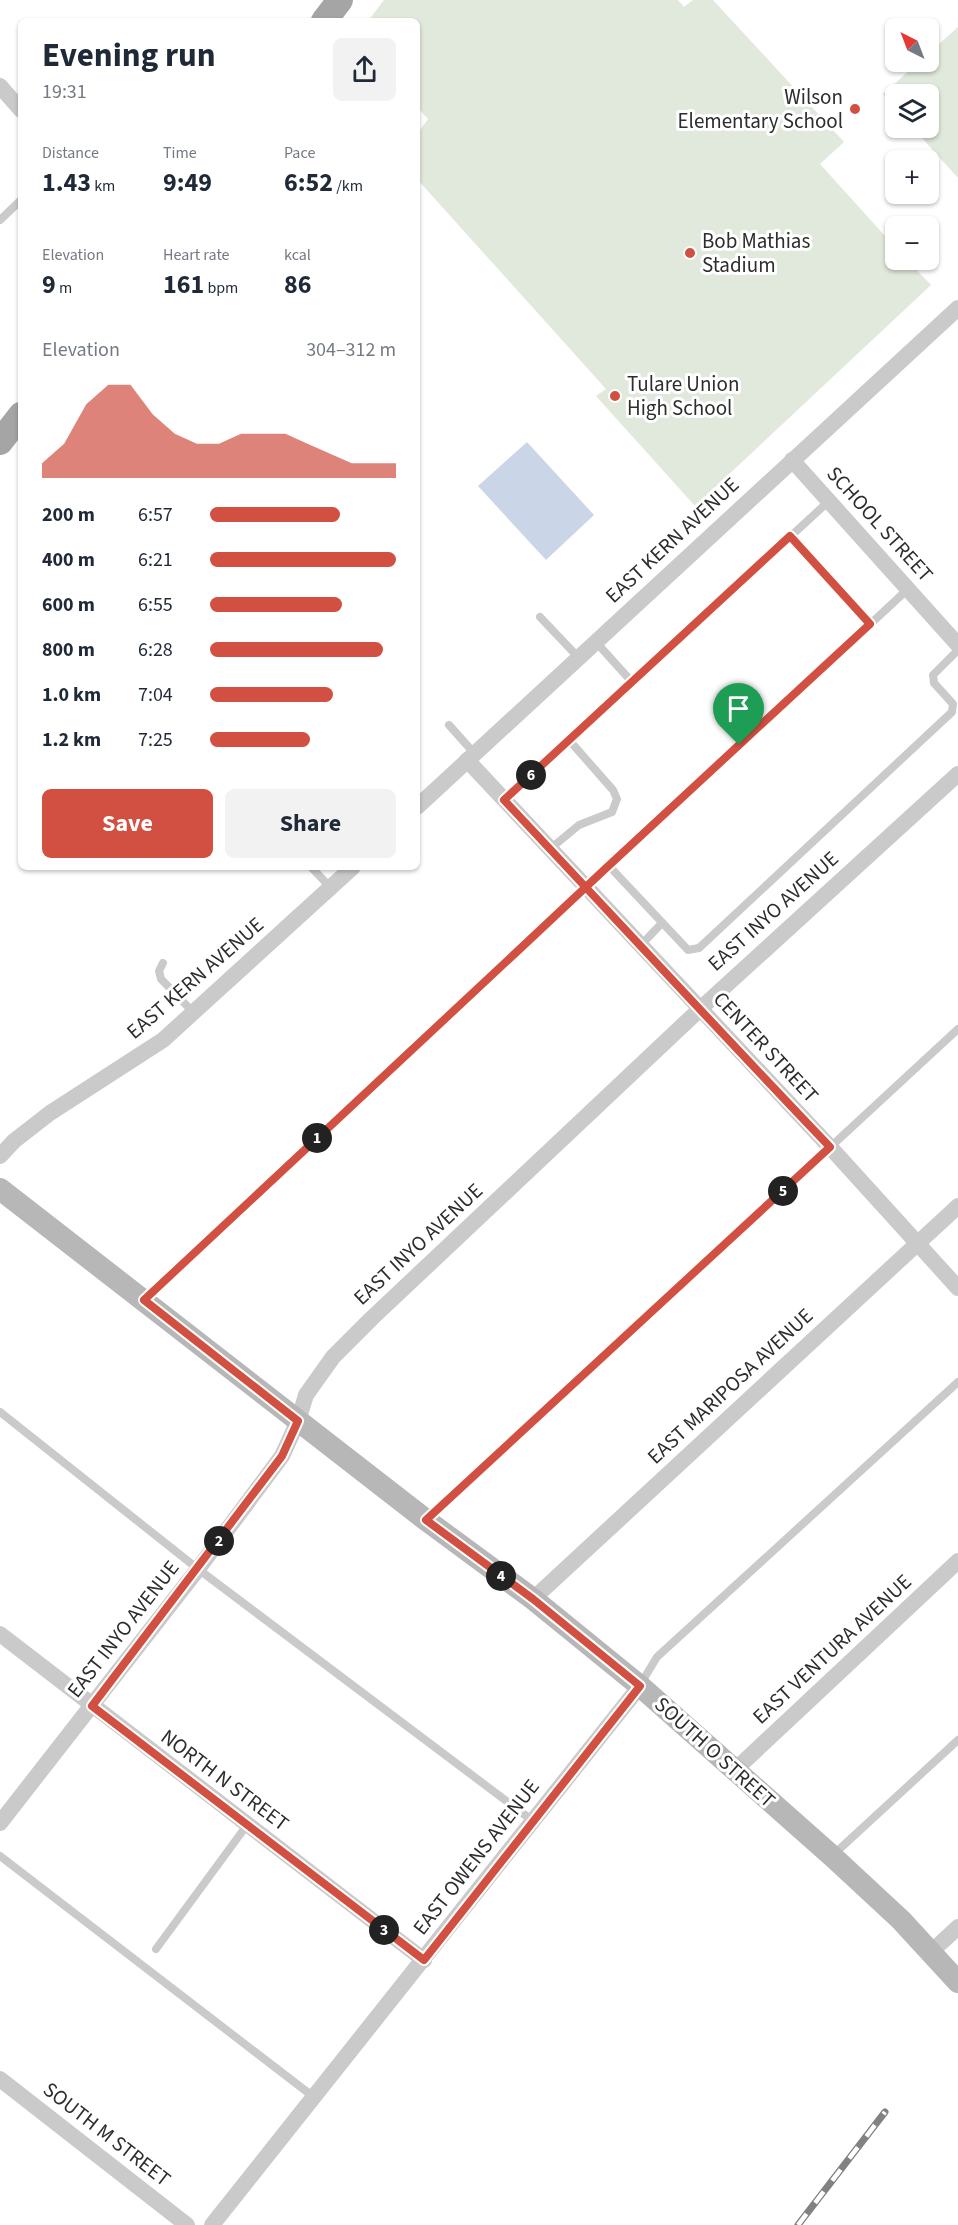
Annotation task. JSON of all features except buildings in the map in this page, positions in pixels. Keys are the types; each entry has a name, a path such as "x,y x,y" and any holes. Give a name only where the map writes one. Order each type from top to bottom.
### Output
{"main road":[{"path":"326,18 340,0"},
{"path":"0,442 18,419"},
{"name":"SOUTH O STREET","path":"0,1189 426,1520 533,1599 640,1686 832,1856 931,1952 958,1982"}],"street":[{"path":"0,86 18,107"},
{"name":"EAST KERN AVENUE","path":"420,804 958,308"},
{"name":"SCHOOL STREET","path":"792,460 958,645"},
{"name":"CENTER STREET","path":"471,756 504,800 830,1147 958,1288"},
{"name":"EAST INYO AVENUE","path":"0,1823 198,1569 282,1456 298,1421 306,1395 341,1349 699,1010 958,774"},
{"name":"EAST KERN AVENUE","path":"0,1155 50,1113 163,1040 350,870"},
{"name":"EAST MARIPOSA AVENUE","path":"533,1599 958,1206"},
{"name":"EAST VENTURA AVENUE","path":"736,1769 958,1561"},
{"name":"NORTH N STREET","path":"0,1634 424,1960"},
{"name":"EAST OWENS AVENUE","path":"212,2225 640,1686"},
{"path":"931,1952 958,1927"},
{"name":"SOUTH M STREET","path":"0,2079 187,2225"}],"lane":[{"path":"0,220 18,203"},
{"path":"504,800 829,501"},
{"path":"790,536 870,624"},
{"path":"144,1300 908,589"},
{"path":"540,617 578,657"},
{"path":"596,641 632,682"},
{"path":"609,866 688,950 699,948 952,712 952,704 934,683 933,675 958,650"},
{"path":"449,725 471,756"},
{"path":"550,849 579,825 612,812 617,799 614,790 569,740"},
{"path":"314,870 331,888"},
{"path":"640,946 662,923"},
{"path":"163,963 159,971 161,979 194,1013"},
{"path":"426,1520 958,1029"},
{"path":"640,1686 657,1657 958,1382"},
{"path":"0,1412 198,1569 533,1821"},
{"path":"832,1856 958,1740"},
{"path":"156,1949 247,1825"},
{"path":"0,1856 315,2098"}],"shaded area":[{"name":"Bob Mathias Stadium","path":"384,0 678,0 684,7 693,0 713,0 844,142 820,164 885,236 885,270 917,270 931,285 695,506 596,396 606,389 420,182 420,130 428,119 420,110 420,18 370,18"},
{"path":"958,27 958,178 939,157 939,150 933,150 922,138 939,138 939,84 894,84 908,72 939,72 939,44"}],"water":[{"path":"527,442 594,515 546,560 478,486"}],"railway":[{"path":"798,2225 885,2112"}],"place":[{"name":"Wilson Elementary School","path":"855,109"},
{"name":"Bob Mathias Stadium","path":"690,253"},
{"name":"Tulare Union High School","path":"615,396"}],"route":[{"path":"739,745 604,870 586,888 144,1300 298,1421 282,1456 92,1706 424,1960 640,1686 533,1599 426,1520 830,1147 699,1010 586,888 504,800 790,536 870,624 739,745"}]}
